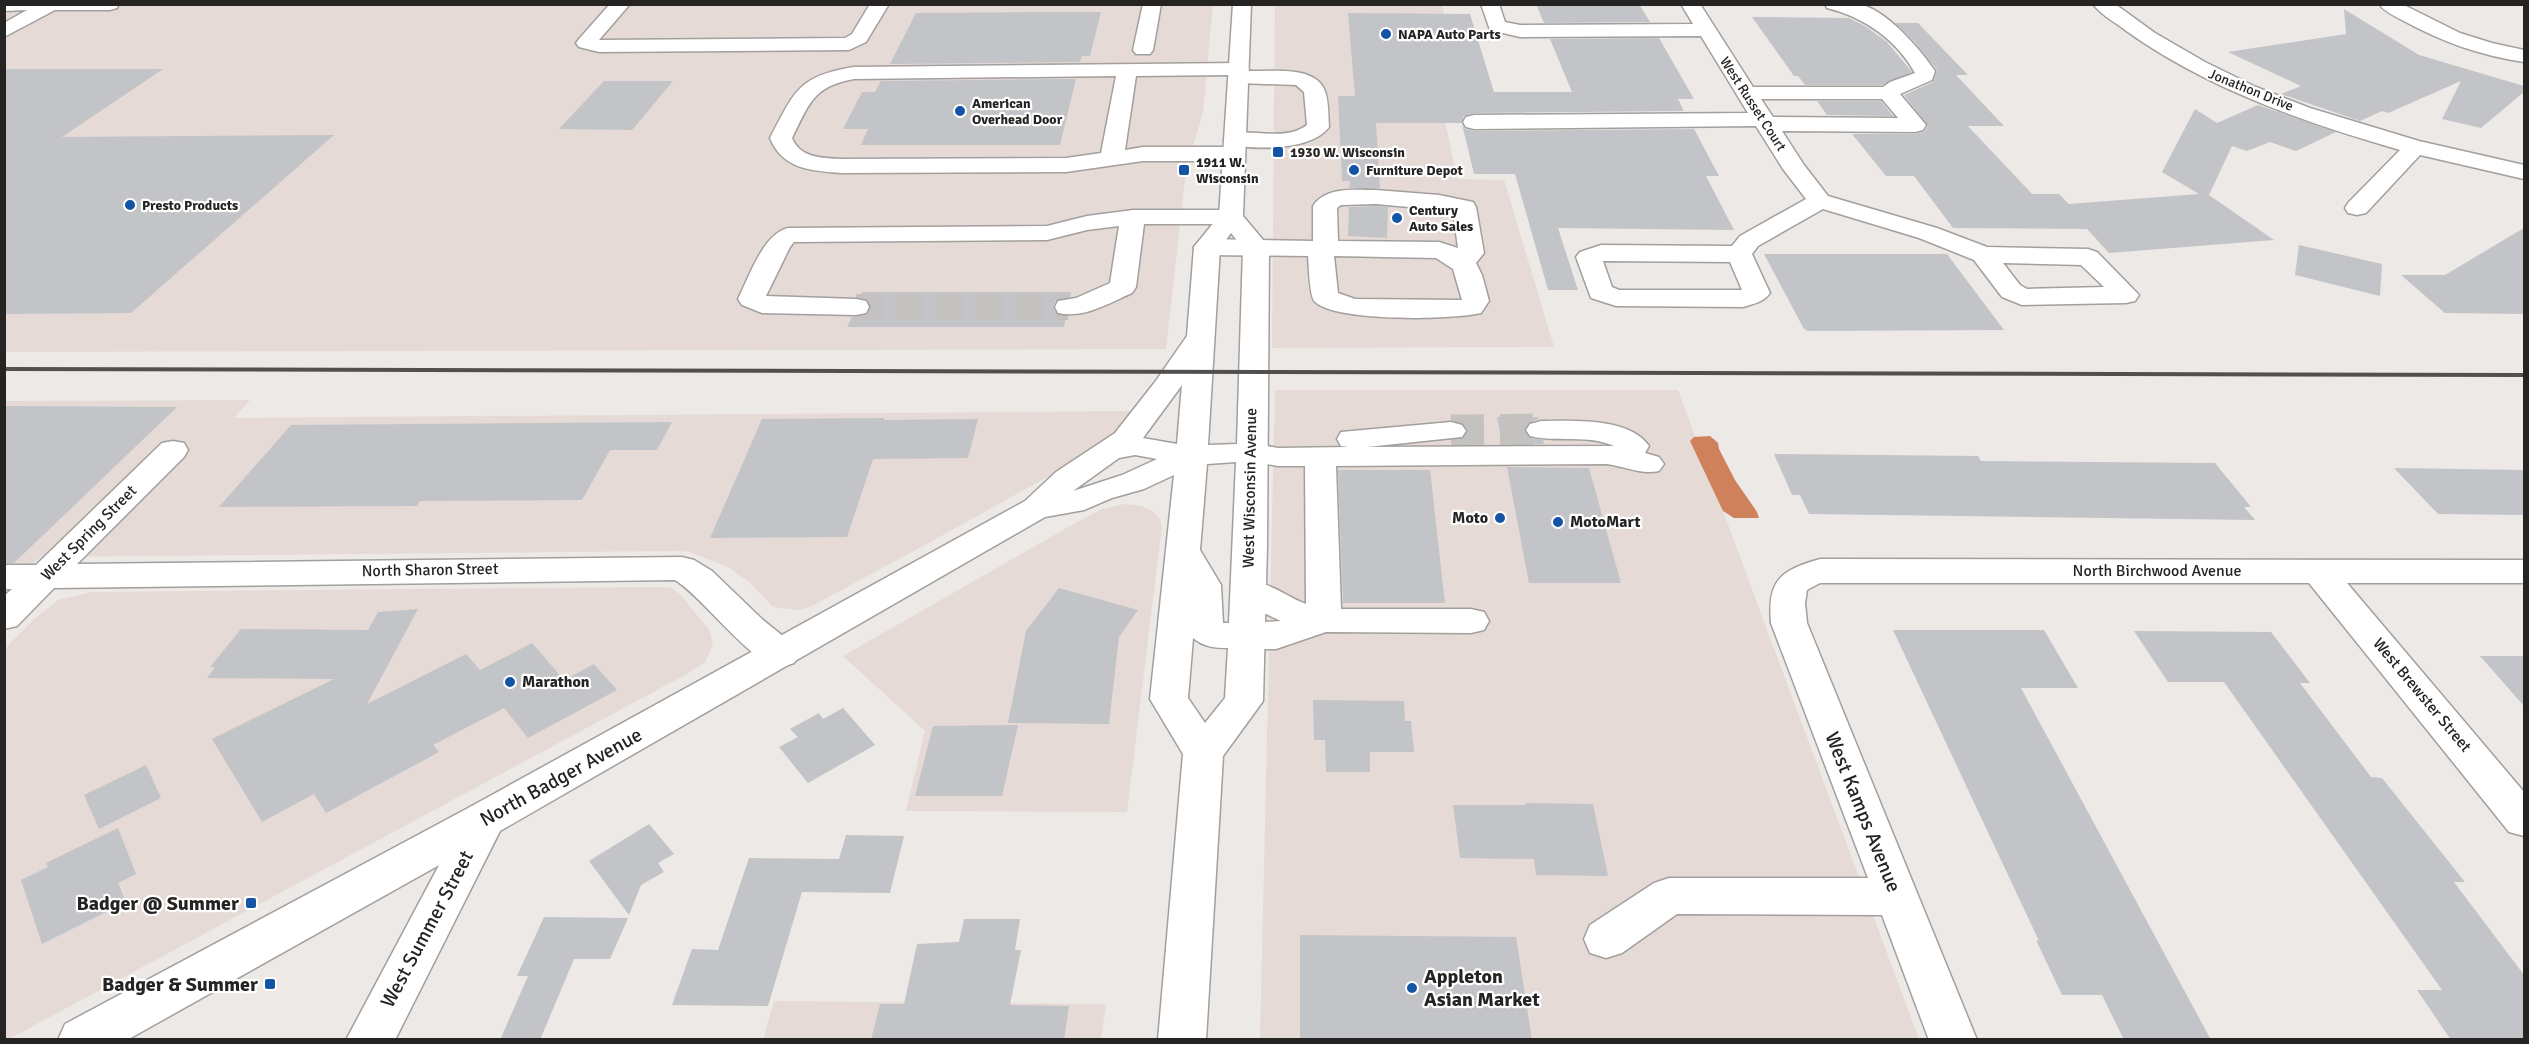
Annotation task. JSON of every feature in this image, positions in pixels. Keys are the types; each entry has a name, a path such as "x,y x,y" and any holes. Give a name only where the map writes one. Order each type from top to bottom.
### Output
{"street":[{"path":"4,5 110,4"},
{"path":"624,14 603,23 586,43 599,46 841,45 856,42 880,4"},
{"path":"1143,50 1152,4"},
{"path":"1182,1040 1203,753 1169,699 1207,247 1231,217 1242,4"},
{"path":"1490,4 1497,26 1520,32 1705,30"},
{"name":"West Russet Court","path":"1690,4 1795,169 1820,201"},
{"path":"1834,4 1860,10 1878,20 1925,71 1925,76 1919,80 1895,85 1888,93"},
{"name":"Jonathon Drive","path":"2102,4 2149,40 2205,71 2286,105 2415,147 2524,172"},
{"path":"2388,4 2429,29 2477,46 2516,54"},
{"path":"4,31 50,5"},
{"path":"846,23 869,23"},
{"path":"1112,158 1127,70"},
{"path":"1127,70 1239,73 1304,81 1314,90 1318,127 1309,136 1297,138 1143,154 1066,165 841,166 796,158 783,148 781,138 808,89 818,81 835,75 1127,70"},
{"path":"1474,122 1764,122 1916,125 1888,93 1746,93"},
{"path":"2357,208 2415,147"},
{"path":"1207,247 1256,247 1323,248 1439,250 1452,254 1463,262 1476,301 1471,307 1455,310 1351,307 1325,297 1323,248 1325,206 1332,200 1356,197 1440,201 1464,207 1471,253 1463,262"},
{"path":"1739,254 1749,241 1820,201 1928,233 1983,255"},
{"path":"856,307 762,305 751,299 779,243 788,235 1047,233 1087,223 1132,217 1231,217"},
{"path":"1068,307 1082,305 1123,287 1132,217"},
{"path":"1231,217 1256,247"},
{"name":"West Wisconsin Avenue","path":"1203,753 1244,701 1256,247"},
{"path":"1601,253 1739,254 1757,293 1743,299 1616,298 1600,292 1589,257 1601,253"},
{"path":"1109,451 1126,440 1137,427 1200,337"},
{"path":"1330,448 1425,458 1485,455 1606,455 1626,457 1648,464 1628,440 1612,435 1541,430"},
{"path":"1330,448 1451,431"},
{"name":"North Badger Avenue","path":"82,1040 485,819 1037,508 1067,479 1109,451 1134,446 1191,456 1251,452 1278,457 1330,448"},
{"path":"1324,620 1330,448"},
{"name":"West Spring Street","path":"4,617 174,450"},
{"name":"North Badger Avenue","path":"1037,508 1073,503 1101,491 1133,482 1191,456"},
{"path":"1183,549 1204,585 1205,629 1213,635 1276,636 1324,620"},
{"name":"North Sharon Street","path":"4,577 681,568 700,579 750,629 781,654"},
{"name":"North Birchwood Avenue","path":"1792,583 1809,573 1820,571 2524,572"},
{"name":"West Brewster Street","path":"2318,571 2524,820"},
{"name":"West Kamps Avenue","path":"1792,583 1786,598 1789,622 1953,1040"},
{"path":"1248,590 1291,611 1324,620 1471,621"},
{"name":"West Summer Street","path":"370,1040 485,819"},
{"path":"1606,939 1669,896 1897,897"}],"shaded area":[{"path":"4,5 1213,5 1203,112 1186,170 1166,349 5,352"},
{"path":"1275,5 1442,5 1456,61 1434,68 1457,179 1504,180 1554,347 1272,348"},
{"path":"1275,390 1678,390 1919,1039 1260,1040"},
{"path":"250,400 234,418 1139,411 1126,426 1060,470 810,607 799,610 773,607 749,582 728,567 690,552 678,551 40,557 5,591 5,401"},
{"path":"1710,436 1718,443 1735,480 1759,518 1734,518 1723,511 1690,441 1694,437"},
{"path":"1124,504 1142,506 1154,512 1162,526 1127,812 906,811 925,731 843,656 1077,522 1102,509"},
{"path":"672,588 680,594 710,631 713,645 705,662 685,675 5,1040 5,649 32,621 58,600 92,592"},
{"path":"774,1001 1106,1004 1101,1039 763,1040"}],"building":[{"path":"1536,4 1639,4 1650,22 1544,23"},
{"path":"2344,9 2419,55 2524,86 2524,92 2481,128 2442,119 2461,81 2388,113 2382,111 2360,121 2281,94 2301,86 2228,52 2346,34"},
{"path":"1101,12 1090,56 1082,56 1080,62 890,64 916,13"},
{"path":"1348,13 1470,14 1494,92 1572,92 1550,39 1659,38 1694,99 1678,99 1684,111 1474,113 1464,116 1461,123 1376,123 1380,188 1349,188 1350,181 1342,181 1338,96 1355,96"},
{"path":"1752,17 1849,18 1887,42 1912,72 1882,85 1805,85 1798,76 1794,76"},
{"path":"1895,23 1918,23 1968,75 1956,75 2004,126 1968,126 2032,194 2059,194 2069,204 2199,194 2162,172 2195,109 2217,123 2258,105 2336,132 2296,151 2270,142 2247,151 2232,146 2209,195 2274,240 2109,253 2087,229 1953,228 1914,176 1886,176 1852,134 1915,134 1924,132 1928,126 1904,95 1933,82 1937,70 1913,40"},
{"name":"Presto Products","path":"4,69 163,69 62,137 334,135 131,313 4,314"},
{"name":"American Overhead Door","path":"1076,79 1060,145 861,145 868,129 843,129 862,92 875,92 881,81"},
{"path":"604,81 673,81 632,130 559,129"},
{"path":"1817,101 1881,101 1893,116 1827,115"},
{"path":"1462,124 1465,129 1474,131 1694,129 1719,176 1706,176 1734,230 1558,228 1578,290 1548,290 1515,174 1474,174"},
{"path":"1349,207 1388,207 1387,238 1348,236"},
{"path":"2524,228 2524,314 2445,313 2401,275 2445,275"},
{"path":"2299,245 2382,264 2380,296 2295,275"},
{"path":"1764,254 1947,254 2004,330 1808,331 1804,329"},
{"path":"862,292 1071,292 1070,297 1056,300 1053,306 1056,314 1066,316 1064,327 847,327 852,317 866,315 871,308 868,300 860,298"},
{"path":"4,406 177,407 14,563 4,563"},
{"path":"1497,417 1538,417 1528,423 1524,431 1530,438 1543,440 1544,444 1502,444"},
{"path":"884,418 884,420 978,419 968,458 873,459 847,537 710,538 762,419"},
{"path":"672,422 657,450 610,450 582,500 420,501 417,506 219,507 291,425"},
{"path":"1774,454 1978,456 1981,461 2215,463 2251,507 2244,507 2255,520 1809,514 1800,495 1792,495"},
{"name":"MotoMart","path":"1507,467 1589,468 1621,583 1529,583"},
{"path":"2394,468 2524,470 2524,515 2438,514"},
{"path":"1338,470 1430,470 1445,603 1343,603"},
{"path":"1059,588 1138,610 1119,637 1109,724 1008,723 1026,631"},
{"path":"418,609 367,704 466,654 480,670 532,643 564,680 594,664 617,690 528,738 504,708 433,745 439,752 326,813 314,794 262,822 212,739 334,679 207,678 215,667 210,667 241,629 368,630 378,612"},
{"path":"1893,630 2044,630 2078,688 2021,688 2211,1040 2124,1040 2102,995 2062,995 2036,940 2039,941"},
{"path":"2134,631 2271,632 2310,683 2300,683 2371,777 2382,778 2465,882 2454,882 2524,975 2524,1040 2451,1040 2417,990 2442,990 2224,682 2168,682"},
{"path":"2480,656 2524,656 2524,706"},
{"path":"1313,700 1404,701 1405,721 1411,721 1414,752 1370,752 1370,772 1326,772 1325,740 1314,740"},
{"path":"843,708 875,745 808,783 779,747 798,737 790,729 819,713 823,719"},
{"path":"1018,725 1002,796 915,796 933,726"},
{"path":"146,765 161,798 99,829 84,795"},
{"path":"1525,803 1593,804 1608,876 1536,875 1534,859 1460,858 1453,805 1526,805"},
{"path":"649,824 674,854 658,863 664,872 641,885 629,915 589,861"},
{"path":"118,828 136,874 118,883 126,902 42,944 21,880 48,867 46,863"},
{"path":"846,835 904,836 890,893 802,892 768,1006 672,1005 692,949 718,950 749,858 839,859"},
{"path":"544,917 628,918 610,959 574,959 540,1040 500,1040 528,976 517,976"},
{"path":"964,919 1020,919 1015,950 1021,950 1010,1005 1069,1006 1064,1040 871,1040 880,1004 904,1004 917,944 959,942"},
{"name":"Appleton Asian Market","path":"1300,935 1516,937 1532,1040 1300,1040"}],"tunnel":[{"path":"856,307 1068,307"},
{"path":"1451,431 1541,430"}],"railway":[{"path":"4,369 2524,375"}],"place":[{"name":"NAPA Auto Parts","path":"1386,34"},
{"name":"American Overhead Door","path":"960,111"},
{"name":"1930 W. Wisconsin","path":"1278,152"},
{"name":"1911 W. Wisconsin","path":"1184,170"},
{"name":"Furniture Depot","path":"1354,170"},
{"name":"Presto Products","path":"130,205"},
{"name":"Century Auto Sales","path":"1397,218"},
{"name":"Moto","path":"1500,518"},
{"name":"MotoMart","path":"1558,522"},
{"name":"Marathon","path":"510,682"},
{"name":"Badger @ Summer","path":"251,903"},
{"name":"Badger & Summer","path":"270,984"},
{"name":"Appleton Asian Market","path":"1412,988"}]}
